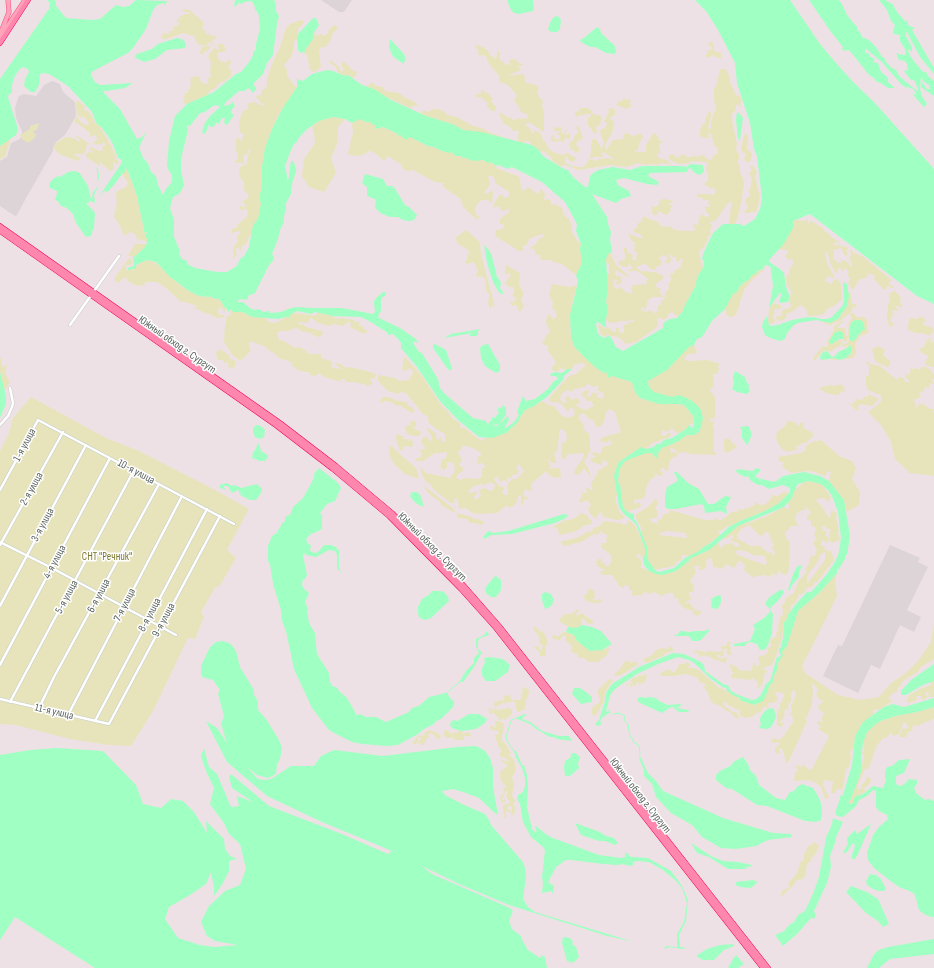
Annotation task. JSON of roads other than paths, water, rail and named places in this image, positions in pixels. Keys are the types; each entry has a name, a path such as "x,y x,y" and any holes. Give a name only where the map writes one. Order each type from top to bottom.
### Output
{"highway":[{"path":"0,43 28,0"},
{"name":"Южный обход г. Сургут","path":"0,226 11,237"},
{"name":"Южный обход г. Сургут","path":"0,231 11,237 92,294 296,440 389,516 479,609 521,659 763,968"},
{"name":"Южный обход г. Сургут","path":"92,294 298,436 392,513 482,606 529,663 768,968"}],"main road":[{"path":"0,36 9,12 8,0"},
{"path":"0,36 25,0"}],"street":[{"path":"70,326 119,256"},
{"path":"0,425 8,416 12,407 13,403 10,388"},
{"name":"10-я улица","path":"38,420 234,524"},
{"name":"1-я улица","path":"0,490 38,420"},
{"name":"2-я улица","path":"0,543 63,432"},
{"name":"3-я улица","path":"0,606 86,445"},
{"name":"4-я улица","path":"0,665 110,458"},
{"name":"5-я улица","path":"10,702 134,470"},
{"name":"6-я улица","path":"39,708 54,677 159,484"},
{"name":"7-я улица","path":"68,715 182,496"},
{"name":"8-я улица","path":"95,721 207,509"},
{"name":"9-я улица","path":"109,724 220,516"},
{"path":"0,543 52,568 176,635"},
{"name":"11-я улица","path":"0,699 109,724"}],"waterway":[{"path":"614,714 619,713 625,716 624,720 628,724 630,737 633,739 633,742 639,745 640,754"},
{"path":"513,719 506,737 514,751"}],"park label":[{"name":"СНТ \"Речник\"","path":"107,557"}]}
